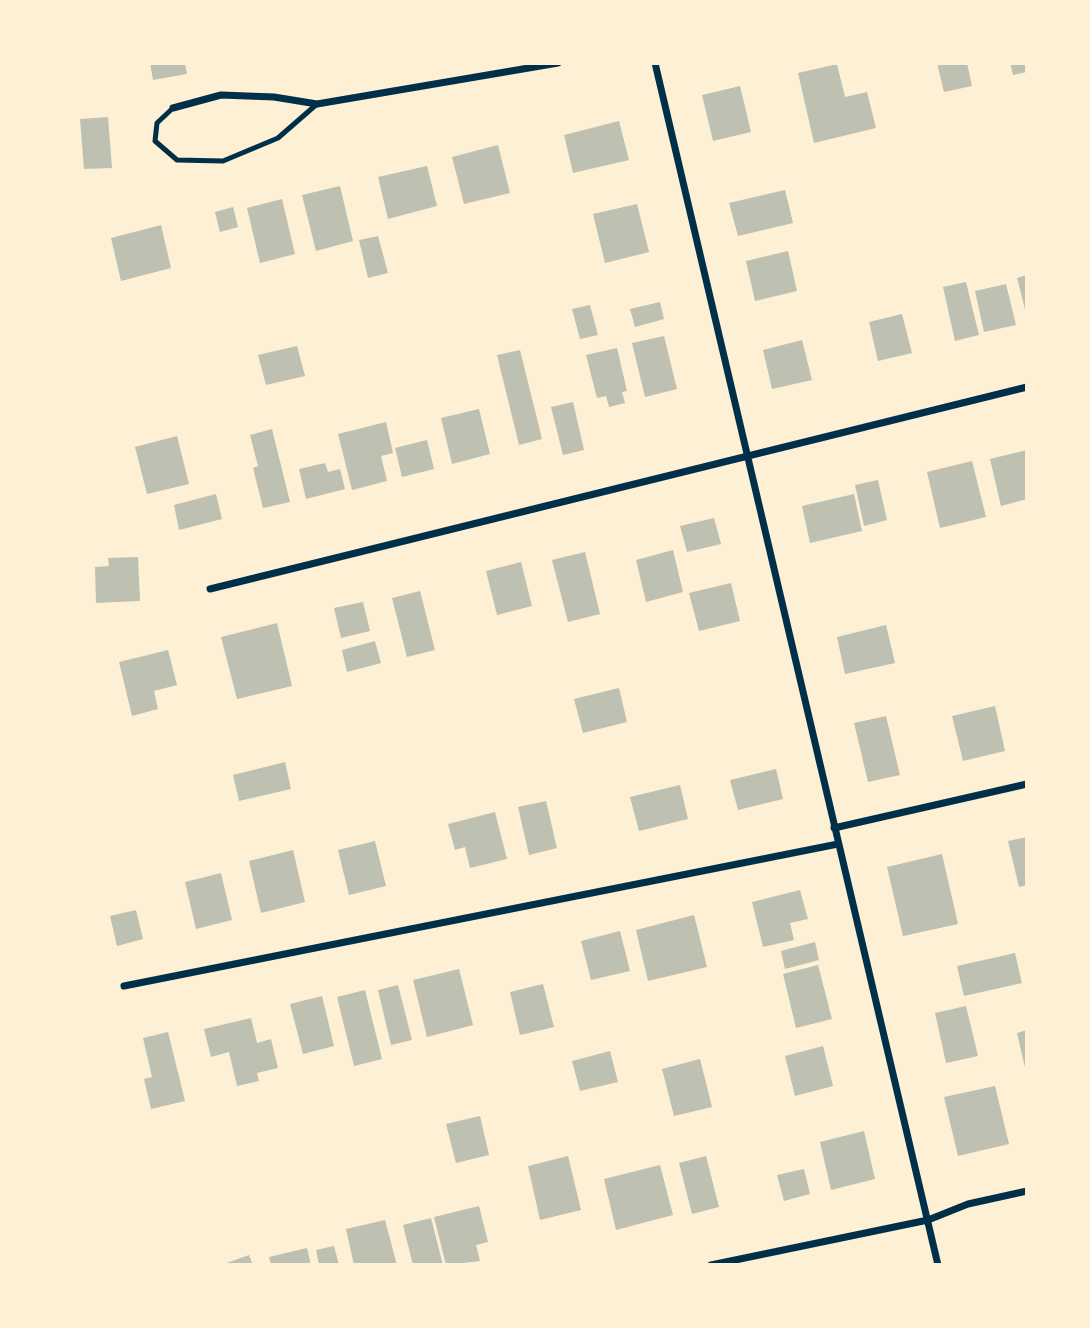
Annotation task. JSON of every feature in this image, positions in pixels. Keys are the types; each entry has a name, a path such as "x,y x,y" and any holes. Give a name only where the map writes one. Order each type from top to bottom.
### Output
{"street":[{"path":"173,108 221,96 274,97 317,104 558,63"},
{"path":"655,63 938,1265"},
{"path":"210,589 746,454 1027,387"},
{"path":"834,828 1027,784"},
{"path":"124,986 838,844"},
{"path":"711,1265 928,1220 968,1204 1027,1191"}],"lane":[{"path":"173,108 156,123 155,141 177,160 223,161 278,138 317,104"}],"building":[{"path":"150,63 185,63 187,74 153,80"},
{"path":"937,63 967,63 972,86 944,92"},
{"path":"1010,63 1027,63 1027,72 1013,75"},
{"path":"837,64 845,97 867,92 876,128 814,143 798,73"},
{"path":"740,86 751,132 713,141 702,95"},
{"path":"108,117 112,168 84,169 80,119"},
{"path":"619,121 629,160 573,173 564,135"},
{"path":"498,145 510,193 464,204 452,157"},
{"path":"427,166 437,206 388,219 378,177"},
{"path":"340,186 353,241 316,251 302,195"},
{"path":"785,190 793,223 738,236 729,203"},
{"path":"282,199 295,254 260,263 247,208"},
{"path":"637,204 649,252 605,263 593,214"},
{"path":"233,207 238,227 220,232 215,212"},
{"path":"161,225 171,268 121,281 111,238"},
{"path":"378,236 388,273 368,278 359,240"},
{"path":"788,251 797,291 755,301 746,261"},
{"path":"1027,275 1027,313 1026,313 1017,278"},
{"path":"966,282 979,335 955,341 943,287"},
{"path":"1006,284 1016,325 984,332 975,291"},
{"path":"660,302 664,319 635,327 630,309"},
{"path":"590,305 598,335 580,339 572,309"},
{"path":"902,314 912,353 878,361 869,322"},
{"path":"664,336 677,389 645,397 632,343"},
{"path":"802,340 812,380 772,389 763,350"},
{"path":"297,346 305,376 266,385 258,355"},
{"path":"617,348 627,391 622,392 625,403 609,407 606,396 597,398 586,355"},
{"path":"520,350 542,439 519,445 497,355"},
{"path":"573,402 584,450 563,455 551,407"},
{"path":"479,409 490,454 452,464 441,418"},
{"path":"386,422 393,453 381,456 387,481 352,490 338,434"},
{"path":"272,429 290,502 263,508 253,468 258,466 250,435"},
{"path":"177,436 189,484 147,494 135,447"},
{"path":"427,440 434,469 402,477 395,448"},
{"path":"1027,450 1027,499 1001,506 990,459"},
{"path":"972,461 986,517 940,528 927,472"},
{"path":"325,463 328,472 340,469 345,489 306,499 299,469"},
{"path":"878,480 887,520 864,526 855,485"},
{"path":"216,494 222,519 179,530 174,505"},
{"path":"854,494 862,531 810,543 802,506"},
{"path":"714,518 721,544 687,552 680,526"},
{"path":"673,550 683,592 646,602 636,560"},
{"path":"585,552 600,614 568,622 552,560"},
{"path":"138,557 140,601 96,603 95,567 109,566 108,558"},
{"path":"521,562 532,606 497,615 486,571"},
{"path":"731,583 740,621 699,631 689,593"},
{"path":"420,591 435,650 407,657 392,598"},
{"path":"363,602 370,631 341,638 334,608"},
{"path":"277,623 292,686 237,699 221,637"},
{"path":"886,625 895,663 845,674 837,637"},
{"path":"375,641 381,663 347,672 342,650"},
{"path":"168,650 177,685 154,691 158,709 132,716 119,662"},
{"path":"619,688 627,722 583,733 574,699"},
{"path":"995,706 1005,751 963,761 952,716"},
{"path":"886,716 900,775 868,782 854,723"},
{"path":"285,762 291,789 239,801 233,775"},
{"path":"776,769 783,799 738,810 730,780"},
{"path":"680,785 688,819 639,831 630,797"},
{"path":"546,801 557,848 529,855 518,807"},
{"path":"495,812 507,859 470,868 465,847 455,850 448,824"},
{"path":"1027,837 1027,885 1019,887 1008,841"},
{"path":"375,841 386,886 349,895 338,850"},
{"path":"293,850 305,902 261,913 249,861"},
{"path":"942,854 958,924 903,936 887,867"},
{"path":"221,873 232,920 196,929 185,882"},
{"path":"800,890 808,919 790,923 794,940 763,947 752,902"},
{"path":"136,910 143,939 117,946 110,916"},
{"path":"694,915 707,967 648,981 636,930"},
{"path":"620,931 630,971 591,980 581,941"},
{"path":"815,942 819,960 785,969 781,951"},
{"path":"1015,953 1022,983 964,996 957,966"},
{"path":"818,965 832,1019 796,1028 783,974"},
{"path":"459,969 473,1025 427,1037 413,980"},
{"path":"543,984 554,1027 520,1035 510,992"},
{"path":"398,985 412,1040 391,1045 378,990"},
{"path":"365,990 382,1059 354,1066 337,997"},
{"path":"322,996 334,1046 303,1054 290,1004"},
{"path":"966,1006 978,1056 946,1063 935,1013"},
{"path":"251,1018 257,1043 271,1039 278,1068 257,1073 259,1081 237,1086 229,1052 211,1057 204,1029"},
{"path":"1027,1030 1027,1072 1026,1072 1017,1033"},
{"path":"168,1032 185,1101 151,1109 144,1079 152,1077 143,1038"},
{"path":"823,1046 833,1086 795,1096 785,1056"},
{"path":"610,1051 618,1082 580,1091 572,1061"},
{"path":"700,1059 712,1107 674,1116 662,1069"},
{"path":"995,1086 1009,1144 958,1156 944,1097"},
{"path":"480,1116 489,1155 456,1163 446,1124"},
{"path":"864,1131 875,1179 831,1190 820,1142"},
{"path":"568,1156 581,1210 540,1220 528,1166"},
{"path":"706,1156 719,1207 692,1214 679,1163"},
{"path":"660,1165 673,1215 616,1230 604,1179"},
{"path":"804,1169 810,1194 784,1201 777,1175"},
{"path":"479,1206 488,1242 476,1245 480,1261 446,1265 434,1217"},
{"path":"431,1218 443,1265 413,1265 403,1225"},
{"path":"385,1220 397,1265 354,1265 346,1229"},
{"path":"334,1246 339,1265 319,1265 316,1250"},
{"path":"307,1248 311,1265 271,1265 269,1257"},
{"path":"249,1255 253,1265 221,1265"}]}
